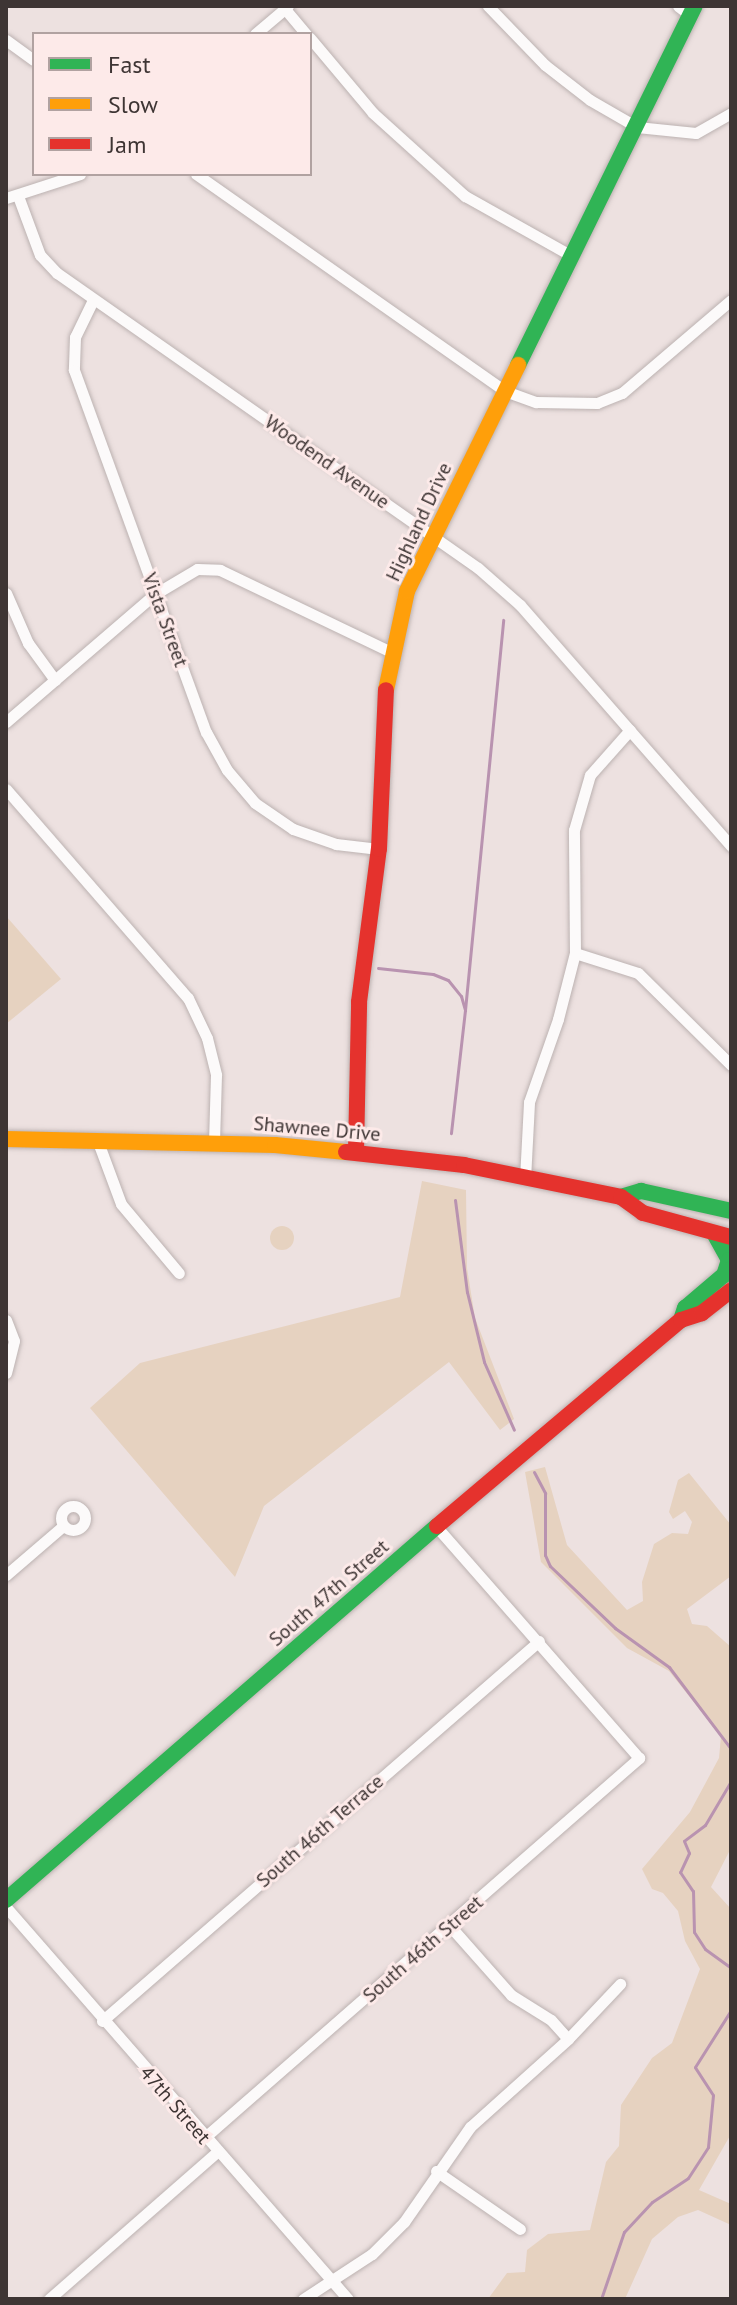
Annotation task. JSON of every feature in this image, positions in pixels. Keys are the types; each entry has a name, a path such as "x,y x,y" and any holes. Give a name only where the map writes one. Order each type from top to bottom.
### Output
{"main road":[{"name":"Highland Drive","path":"356,1151 359,1002 379,849 380,744 391,652 407,591 637,127 687,9"},
{"name":"Shawnee Drive","path":"6,1139 214,1142 356,1151 621,1197 643,1213 731,1237"},
{"name":"Shawnee Drive","path":"621,1197 641,1191 731,1211"},
{"path":"714,1233 729,1260 729,1278"},
{"name":"South 47th Street","path":"6,1900 436,1526 681,1320 685,1308 729,1278"}],"street":[{"path":"488,6 545,65 590,100 637,127 696,133 731,113"},
{"path":"257,32 286,7 305,32"},
{"path":"6,40 32,59"},
{"path":"312,41 373,113 465,196 572,256"},
{"path":"12,197 74,176"},
{"path":"199,176 505,391 536,402 597,403 634,383 731,300"},
{"name":"Woodend Avenue","path":"12,197 40,255 93,300 433,535 520,605 731,846"},
{"name":"Vista Street","path":"93,300 71,355 206,732 227,770 255,803 293,829 336,844 379,849"},
{"path":"6,722 155,594 197,569 220,570 391,652"},
{"path":"6,593 28,643 55,680"},
{"path":"525,1179 529,1102 575,953 574,830 590,775 630,730"},
{"path":"6,789 188,998 207,1038 216,1075 214,1142"},
{"path":"575,953 638,973 731,1065"},
{"path":"98,1142 121,1204 179,1273"},
{"path":"6,1320 14,1341 6,1373"},
{"path":"6,1575 63,1526"},
{"path":"436,1526 539,1641"},
{"name":"South 46th Street","path":"204,2138 639,1758 539,1641"},
{"name":"South 46th Terrace","path":"102,2021 539,1641"},
{"name":"47th Street","path":"6,1907 216,2153 348,2299"},
{"path":"450,1926 511,1995 551,2020 568,2039"},
{"path":"303,2299 372,2254 404,2222 436,2171 470,2127 568,2039 620,1984"},
{"path":"49,2299 216,2153"},
{"path":"436,2171 520,2229"}],"shaded area":[{"path":"6,916 61,979 6,1024"},
{"path":"422,1181 466,1190 467,1268 475,1318 514,1419 500,1430 449,1362 264,1506 235,1577 90,1408 140,1363 400,1297"},
{"path":"282,1226 291,1229 294,1238 291,1247 282,1250 273,1247 270,1238 273,1229"},
{"path":"545,1467 567,1545 627,1610 643,1601 642,1582 654,1544 672,1533 688,1534 692,1522 685,1511 673,1519 669,1512 678,1480 689,1473 731,1525 731,1576 687,1609 692,1624 707,1626 731,1647 731,1848 711,1887 731,1909 731,2134 699,2190 731,2204 731,2225 698,2210 678,2217 652,2239 625,2299 488,2299 507,2273 525,2272 527,2250 548,2234 590,2230 606,2162 619,2146 621,2105 652,2058 672,2043 700,1969 685,1941 678,1911 663,1893 652,1889 642,1869 690,1812 719,1758 721,1736 669,1671 627,1648 541,1562 525,1472"}],"waterway":[{"path":"465,1010 503,620"},
{"path":"378,968 433,974 448,980 461,996 465,1010 451,1133"},
{"path":"455,1200 467,1292 484,1362 514,1430"},
{"path":"534,1472 545,1493 545,1555 550,1566 615,1628 669,1667 731,1749"},
{"path":"731,1781 705,1825 684,1841 689,1853 680,1872 693,1891 694,1932 705,1949 731,1968"},
{"path":"601,2299 624,2232 652,2202 688,2178 708,2147 713,2095 695,2067 731,2010"}],"traffic: fast":[{"path":"518,365 695,6"},
{"path":"621,1197 641,1191 731,1211"},
{"path":"714,1233 729,1260 724,1275"},
{"path":"681,1320 685,1308 731,1269"},
{"path":"6,1900 437,1526"}],"traffic: slow":[{"path":"386,690 407,591 518,365"},
{"path":"6,1139 275,1145 346,1152"}],"traffic: jam":[{"path":"356,1151 359,1002 379,849 386,690"},
{"path":"346,1152 464,1165 621,1197 643,1213 731,1237"},
{"path":"437,1526 681,1320 702,1313 731,1290"}]}
